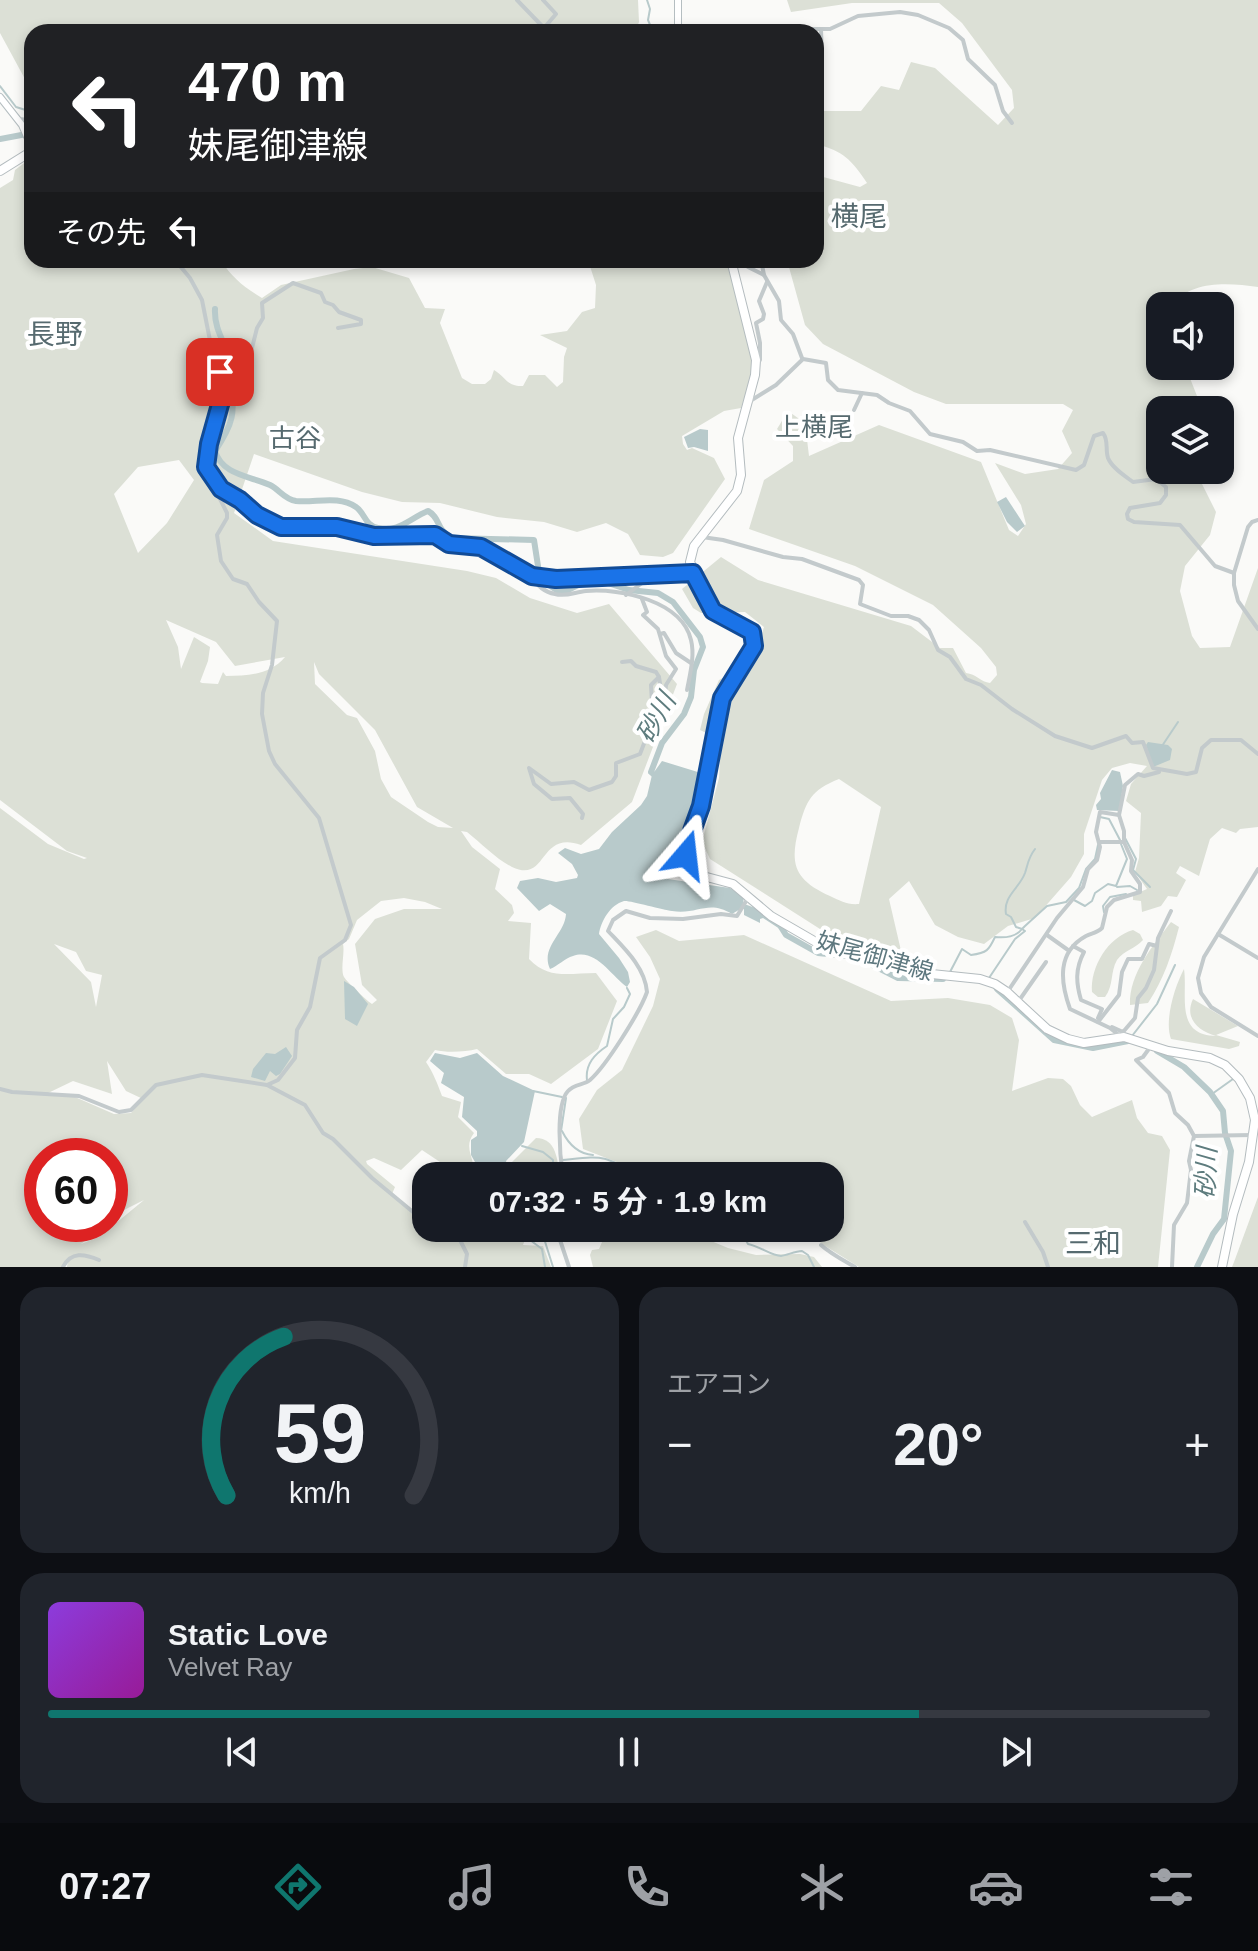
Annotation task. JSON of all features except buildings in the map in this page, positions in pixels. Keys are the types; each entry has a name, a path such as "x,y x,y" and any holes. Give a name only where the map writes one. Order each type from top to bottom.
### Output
{"main road":[{"path":"678,0 678,24"},
{"path":"0,97 24,130"},
{"path":"0,171 24,155"},
{"path":"693,573 690,555 740,483 738,438 755,375 754,350 733,268"},
{"name":"妹尾御津線","path":"693,573 713,611 749,628 755,641 722,698 701,806 688,842 686,855 691,868 696,873 733,884 748,900 771,916 821,945 862,951 922,973 987,981 1007,992 1047,1029 1068,1039 1084,1043 1120,1036 1150,1048 1210,1058 1225,1065 1239,1079 1250,1098 1257,1120 1222,1267"}],"street":[{"path":"517,0 540,24"},
{"path":"543,0 556,14 547,24"},
{"path":"824,29 858,16 900,12 918,15 949,28 963,40 968,59 995,85 1003,111 1012,123"},
{"path":"17,119 24,119"},
{"path":"181,268 199,293 221,401 206,467 208,480 227,513 217,535 221,561 233,579 247,584 277,621 272,665 263,693 262,714 269,751 275,764 319,818 351,925 345,940 320,958 310,1007 297,1030 293,1063 278,1080 267,1085"},
{"path":"750,268 764,275"},
{"path":"763,268 767,282 777,294 781,320 793,334 803,359"},
{"path":"755,375 759,365 760,343 756,323 763,319 759,301 767,282"},
{"path":"215,365 233,395 242,388 257,328 263,318 262,303 293,283 321,293 325,302 339,312 361,320 361,324 338,328"},
{"path":"747,403 776,385 803,359 824,360 828,380 838,390 877,395 905,408 926,431 963,442 977,451 990,450 1076,470 1084,465 1094,436 1103,433 1107,438 1112,465 1133,482 1156,479 1166,487 1166,495 1160,503 1130,508 1128,519 1180,525 1215,566 1234,573"},
{"path":"854,410 862,393"},
{"path":"206,467 221,489 257,515 281,527 337,527 374,536 435,535 449,544 481,547 537,577 567,580 693,573"},
{"path":"1258,520 1248,527 1234,573 1238,601 1258,629"},
{"path":"700,537 802,559 859,580 863,585 860,604 891,616 908,616 919,620 929,630 938,650 950,657 966,679 987,688 1028,720 1055,736 1085,747 1100,747 1124,736 1132,743 1143,742 1152,768 1187,774 1196,772 1202,748 1211,740 1241,740 1258,754"},
{"path":"628,594 651,576"},
{"path":"537,577 540,588 557,595 585,591 628,594 665,606 683,624 691,640 687,690"},
{"path":"622,662 631,661 636,666 656,672 664,697 666,685 676,669 666,656 658,629 643,615 647,612 642,599"},
{"path":"659,634 664,633 676,653 691,663"},
{"path":"582,818 583,814 570,798 552,799 536,787 529,768 551,784 574,782 589,790 612,782 616,776 616,763 641,752 653,720 650,689 659,677"},
{"path":"1170,772 1139,775 1125,785 1119,815 1124,842 1132,860 1131,871 1140,884 1140,891 1114,900 1107,907 1104,925 1099,932 1071,948 1064,958 1062,976 1070,1009 1123,1032 1135,1018 1138,998 1154,970 1161,931 1171,911"},
{"path":"1007,992 1083,887 1088,869 1097,860 1099,842 1096,832 1100,812 1119,815"},
{"path":"1099,842 1124,842"},
{"path":"1258,869 1199,967 1198,978 1201,993 1211,1007 1258,1036"},
{"path":"561,1162 559,1139 565,1097 571,1089 587,1082 607,1062 647,992 646,982 635,961 608,931 613,920 626,911 650,918 683,919 714,914 737,916 748,900"},
{"path":"1047,934 1084,952 1078,965 1077,987 1081,1000 1102,1009 1097,1022"},
{"path":"1218,934 1258,958"},
{"path":"1097,1022 1119,995 1122,972 1128,959 1142,959 1149,944 1157,946"},
{"path":"1018,1002 1046,962"},
{"path":"1110,1028 1120,1036"},
{"path":"1150,1048 1136,1060 1169,1093 1175,1113 1194,1136 1187,1203 1174,1225 1172,1267"},
{"path":"0,1089 79,1096 119,1112 131,1110 156,1085 186,1081 202,1075 267,1085 305,1105 323,1133 412,1211"},
{"path":"1194,1136 1254,1135"},
{"path":"1025,1222 1048,1267"},
{"path":"462,1242 465,1267"},
{"path":"561,1242 569,1267"},
{"path":"821,1245 855,1267"},
{"path":"63,1267 78,1254 99,1260"}],"shaded area":[{"path":"0,0 638,0 639,22 24,24 24,77 0,33"},
{"path":"787,0 1258,0 1258,287 1223,284 1189,292 1146,292 1146,380 1191,380 1197,396 1146,396 1146,484 1202,484 1216,512 1210,535 1185,566 1180,591 1192,636 1200,648 1230,647 1258,568 1258,827 1240,829 1236,833 1222,828 1210,839 1199,876 1180,866 1176,873 1186,880 1177,897 1168,896 1161,906 1142,912 1141,901 1133,900 1133,895 1147,889 1135,872 1139,858 1141,813 1126,801 1131,784 1147,766 1130,763 1112,768 1102,780 1084,834 1084,854 1071,877 1035,918 1008,926 984,944 958,937 935,925 909,881 889,899 902,955 831,936 710,859 702,842 719,778 721,740 700,730 719,680 753,661 764,627 745,612 701,613 693,608 682,589 721,557 758,580 911,626 940,648 953,648 966,673 990,683 997,675 996,667 981,648 933,605 855,566 749,529 764,480 793,461 793,446 777,429 788,411 805,423 809,456 879,425 981,462 1009,530 1018,536 1026,524 1021,505 995,463 1025,474 1058,469 1072,453 1062,431 1073,410 1063,404 946,404 914,392 823,344 805,325 789,268 824,268 824,177 860,187 867,183 846,158 824,147 824,111 861,111 881,86 899,90 911,62 935,68 998,125 1014,108 1012,90 962,23 939,3 852,3 791,12","holes":["839,779 881,807 859,904 847,903 809,884 795,862 796,841 804,810 816,792"]},
{"path":"24,163 24,268 226,268 239,282 262,298 281,285 354,269 375,268 409,278 425,308 445,309 440,323 462,378 472,384 485,384 494,370 518,386 523,386 529,375 545,375 557,387 563,382 567,348 540,335 567,331 582,312 595,308 596,285 591,268 728,268 753,357 751,378 741,408 724,411 682,436 687,450 692,448 714,458 725,479 673,553 663,557 640,555 628,534 606,523 577,532 544,522 497,517 440,503 402,502 362,492 254,454 234,513 273,541 467,571 496,578 530,598 577,613 609,604 677,684 632,802 581,845 567,842 557,844 532,869 524,870 506,864 467,832 461,831 472,847 500,869 495,889 512,905 514,913 508,921 531,923 529,959 552,973 596,973 617,1001 598,1049 551,1084 529,1074 506,1074 477,1049 456,1052 435,1050 426,1062 442,1096 461,1102 458,1117 474,1133 469,1145 472,1162 440,1162 422,1150 401,1170 374,1158 366,1161 395,1187 392,1194 412,1212 412,1242 524,1242 523,1245 543,1246 551,1267 67,1267 68,1260 62,1267 0,1267 0,808 48,844 84,859 87,858 67,851 0,800 0,188 13,180 15,170","holes":["179,460 194,480 167,523 138,553 114,494 138,467","166,620 216,642 235,666 285,657 259,673 226,676 223,672 218,684 202,683 210,647 194,637 181,669 178,647","314,662 319,674 375,730 417,807 453,828 438,827 391,797 381,779 375,751 357,718 347,715 315,684","404,898 442,909 404,909 375,919 355,944 362,985 377,1000 372,1004 344,977 343,944 349,939 357,920 381,901","54,944 76,952 86,971 102,975 96,1007 91,982","107,1061 126,1091 143,1099 131,1113 114,1114 75,1097 46,1094 73,1081 112,1094"]},
{"path":"700,429 708,430 708,451 688,448 684,437"},
{"path":"1006,497 1025,526 1017,532 1007,522 997,502"},
{"path":"1148,742 1168,745 1172,749 1170,760 1153,767 1146,745"},
{"path":"662,761 701,773 692,826 661,859 661,878 730,888 744,897 743,904 767,914 786,933 763,918 760,923 744,915 742,908 732,914 716,908 681,912 624,901 607,914 599,934 628,972 630,982 627,987 603,964 589,956 567,958 550,969 550,947 562,928 566,914 550,904 539,911 517,888 520,881 538,878 556,882 577,878 572,864 558,853 565,848 581,854 599,849 641,805 647,796 652,775"},
{"path":"1112,770 1120,772 1123,786 1119,811 1097,810 1100,793"},
{"path":"1171,922 1179,927 1159,985 1148,1003 1130,1005 1138,971"},
{"path":"656,930 679,941 744,935 891,1001 948,998 990,1005 1012,1018 1019,1040 1012,1091 1048,1078 1063,1079 1092,1117 1132,1100 1137,1118 1148,1133 1162,1136 1170,1150 1158,1267 859,1267 820,1242 844,1242 844,1162 617,1162 583,1149 579,1119 597,1090 622,1070 653,1006 660,979 636,937"},
{"path":"1133,930 1143,940 1117,960 1108,992 1105,997 1098,997 1092,992 1092,982 1102,954 1116,939"},
{"path":"1184,969 1188,1021 1203,1034 1216,1036 1194,1023 1190,1012 1193,999 1238,1026 1216,1035 1240,1042 1239,1046 1229,1049 1171,1039 1170,1013"},
{"path":"344,981 354,987 368,1004 357,1026 345,1019"},
{"path":"286,1047 292,1056 280,1074 276,1076 270,1071 265,1081 251,1077 253,1069 266,1053 275,1054"},
{"path":"435,1053 460,1058 477,1053 503,1076 535,1091 524,1142 506,1162 475,1162 471,1155 471,1140 477,1136 477,1131 462,1117 464,1097 441,1083 444,1073 430,1061"},
{"path":"536,1138 552,1146 558,1162 512,1162"},
{"path":"1258,1197 1258,1267 1232,1267 1234,1262"},
{"path":"602,1242 714,1242 756,1255 800,1254 814,1257 822,1267 593,1267 590,1255 592,1250 599,1249"}],"waterway":[{"path":"647,0 650,24"},
{"path":"0,86 16,107 24,110"},
{"name":"砂川","path":"0,139 24,134"},
{"name":"砂川","path":"215,309 217,328 230,359 233,402 232,418 215,451 230,470 270,485 292,500 349,503 359,510 370,525 378,528 398,527 428,511 452,538 534,540 540,579 558,591 599,580 629,590 658,593 673,602 700,637 703,647 684,714 662,743 651,772 658,778"},
{"path":"1162,746 1178,722"},
{"path":"1100,817 1109,819 1120,840"},
{"path":"1125,838 1136,859 1133,870 1150,887"},
{"path":"1074,900 1085,906 1092,901 1095,893 1108,884 1116,886 1127,859 1121,844"},
{"path":"989,978 1015,939 1025,931 1022,929 1047,906 1066,902 1079,888 1086,869 1095,859 1098,845"},
{"path":"950,972 962,949 971,955 981,953 989,948 995,937 1017,934 1022,929 1016,927 1006,914 1006,908 1035,849"},
{"path":"1117,887 1130,886 1137,890"},
{"path":"1104,912 1103,906 1110,897 1126,894"},
{"name":"砂川","path":"781,927 786,935 818,953 857,957 898,978 943,979"},
{"path":"1132,1036 1157,1004 1175,965"},
{"path":"587,1080 589,1064 607,1046 613,1019 630,994 627,988"},
{"name":"砂川","path":"997,989 1054,1040 1093,1048 1128,1041"},
{"name":"砂川","path":"1157,1051 1184,1067 1210,1092 1223,1111 1231,1151 1224,1219 1197,1267"},
{"path":"1212,1094 1233,1079"},
{"path":"533,1091 562,1097"},
{"path":"561,1131 566,1098"},
{"path":"562,1131 574,1147 593,1155"},
{"path":"522,1146 543,1152 553,1162"},
{"path":"562,1160 602,1158 613,1162"},
{"path":"533,1242 542,1249 545,1267"},
{"path":"545,1242 553,1267"},
{"path":"747,1242 777,1256 802,1251 814,1267"}],"district":[{"name":"横尾","path":"859,216"},
{"name":"長野","path":"55,334"},
{"name":"上横尾","path":"814,427"},
{"name":"古谷","path":"295,438"},
{"name":"三和","path":"1093,1243"}],"route":[{"path":"220,372 215,365 221,401 206,467 221,489 274,524 281,527 337,527 374,536 435,535 449,544 476,545 532,576 546,578 575,580 598,576 626,578 693,573 713,611 749,628 754,636 754,646 722,698 701,806 686,855"}]}
